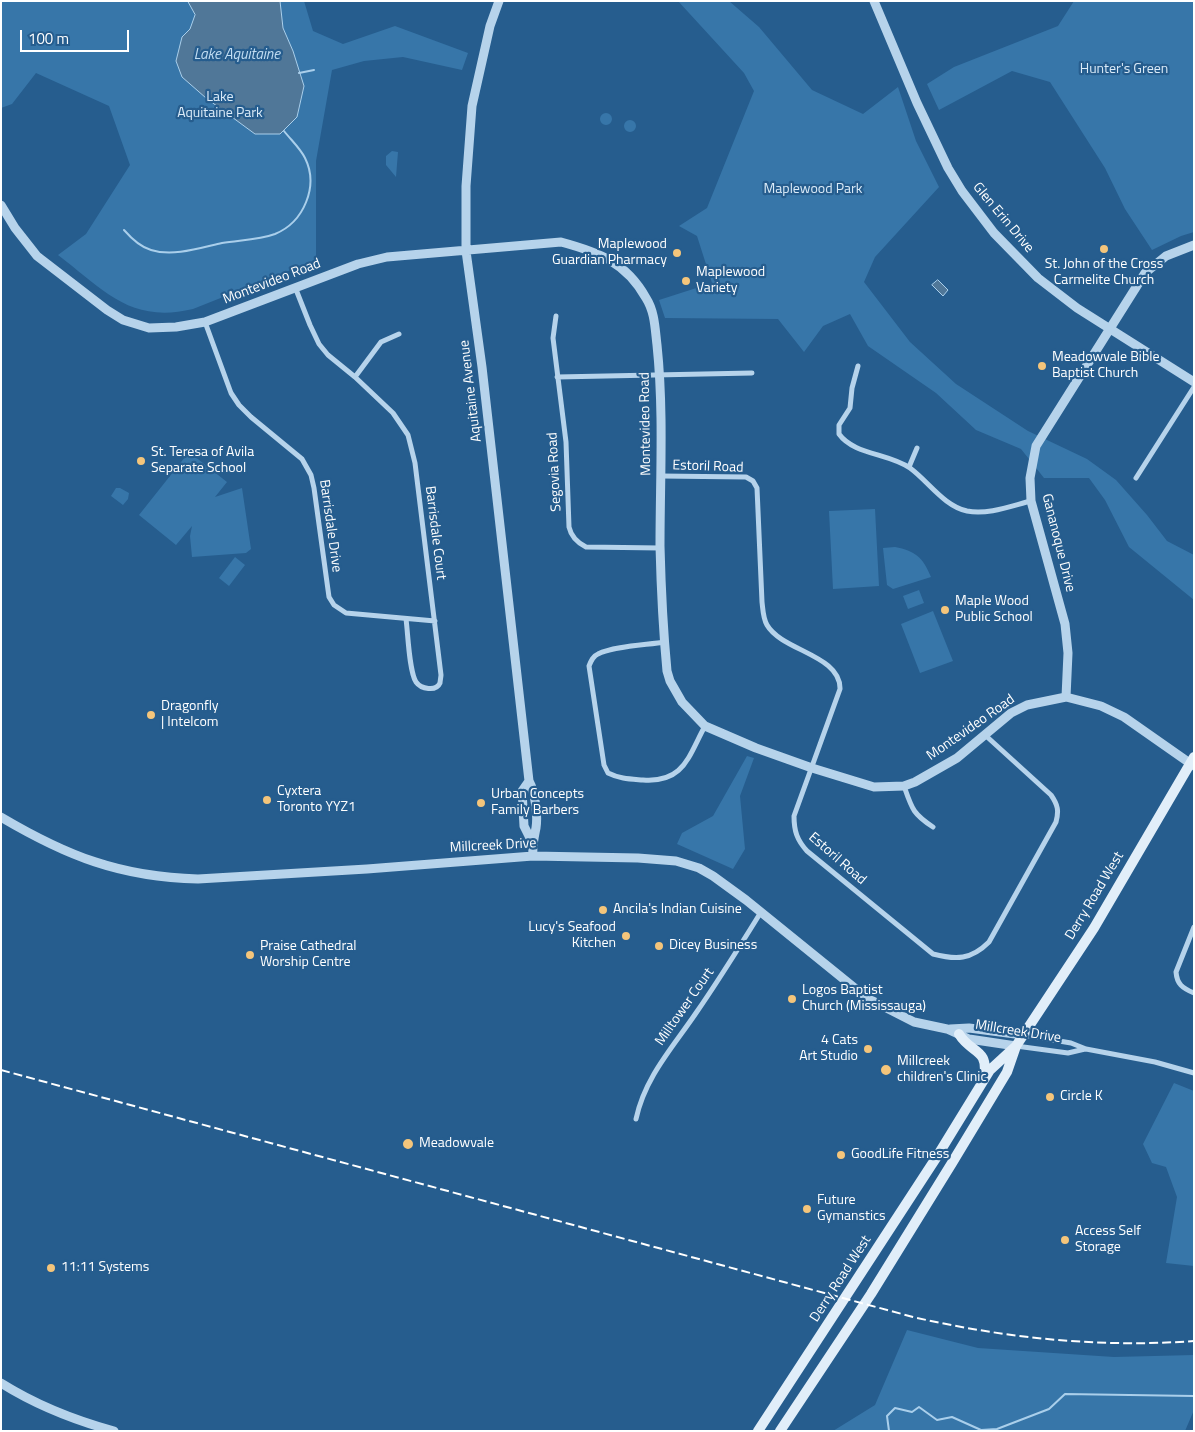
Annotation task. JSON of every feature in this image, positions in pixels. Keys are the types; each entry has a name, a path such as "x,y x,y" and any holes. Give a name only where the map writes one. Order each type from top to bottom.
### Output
{"main road":[{"name":"Derry Road West","path":"780,1431 871,1294 947,1172 1007,1072 1016,1046 1094,928 1192,762"},
{"path":"959,1034 964,1043 978,1051 984,1058 984,1079"},
{"name":"Derry Road West","path":"758,1431 936,1158 990,1070 1016,1046"}],"street":[{"name":"Aquitaine Avenue","path":"499,1 490,26 472,106 466,186 466,250 482,368 529,781 534,790 536,826 532,842 533,856"},
{"name":"Glen Erin Drive","path":"874,1 917,103 948,168 962,191 999,239 1038,278 1077,308 1194,382"},
{"name":"Montevideo Road","path":"1,205 15,228 37,256 107,310 123,320 148,328 176,327 205,322 358,264 387,257 561,242 585,248 610,259 632,276 647,299 654,323 660,375 660,548 667,671 670,681 688,710 705,726 756,748 874,787 904,786 915,782 957,758 1011,713 1028,705 1066,697 1101,706 1124,717 1192,762"},
{"name":"Gananoque Drive","path":"1066,697 1068,653 1065,624 1031,501 1030,478 1036,446 1145,273 1166,256 1194,245"},
{"path":"295,287 319,344 328,355 355,377 381,342 399,334"},
{"name":"Segovia Road","path":"556,316 553,338 566,442 570,534 586,547 660,548"},
{"name":"Barrisdale Drive","path":"205,322 231,393 239,405 302,459 311,475 329,597 334,605 346,613 435,622"},
{"path":"858,366 852,388 850,408 839,425 839,434 846,443 908,467 950,504 967,511 989,511 1031,501"},
{"path":"558,377 752,373"},
{"name":"Barrisdale Court","path":"355,377 393,413 408,436 415,463 435,622 440,682 436,687 430,689 422,687 416,682 412,671 406,619"},
{"path":"1136,478 1194,387"},
{"path":"908,467 917,448"},
{"name":"Estoril Road","path":"661,476 746,477 753,481 757,488 762,602 766,624 778,637 830,667 840,680 840,689 794,816 794,826 798,840 807,851 933,954 947,958 967,957 980,950 989,942 1056,822 1059,812 1056,802 1051,795 985,735"},
{"path":"665,642 602,652 593,658 589,666 608,774 619,778 652,781 663,780 674,775 681,768 705,726"},
{"path":"904,786 913,811 933,826"},
{"name":"Millcreek Drive","path":"1,817 57,848 88,861 136,873 172,878 198,879 367,869 533,856 638,858 676,861 699,868 713,876 761,912 867,998 914,1022 947,1029 969,1038 1016,1046 1068,1053 1086,1049"},
{"name":"Milltower Court","path":"636,1119 639,1101 646,1086 710,992 761,912"},
{"path":"1194,927 1176,972 1180,985 1194,993"},
{"name":"Millcreek Drive","path":"947,1029 969,1028 1071,1043 1086,1049 1155,1062 1194,1073"},
{"path":"1,1383 42,1406 114,1431"}],"green space":[{"name":"Lake Aquitaine Park","path":"1,1 304,1 313,31 343,44 395,26 468,53 462,70 403,57 364,61 332,70 316,161 316,260 193,309 152,312 135,308 119,301 58,255 86,234 130,165 109,106 36,73 12,104 1,108"},
{"name":"Maplewood Park","path":"678,1 729,1 759,27 812,90 863,114 898,87 916,141 939,187 875,257 864,282 910,342 956,384 1028,431 1087,459 1116,480 1167,541 1194,555 1194,600 1129,547 1105,500 1089,478 1044,478 1021,449 976,430 936,393 868,346 850,314 823,326 804,352 778,319 665,318 659,300 712,283 697,236 679,226 707,208 754,91 744,73"},
{"name":"Hunter's Green","path":"1074,1 1194,1 1194,232 1152,250 1125,209 1105,168 1050,82 1012,71 939,110 927,84 954,67 1058,26"},
{"path":"604,113 608,113 612,119 608,125 604,125 600,121 600,117"},
{"path":"630,120 636,126 630,132 624,126"},
{"path":"392,151 398,152 396,177 386,165 386,156"},
{"path":"189,452 227,482 215,497 242,488 251,549 246,553 192,557 190,536 192,526 176,545 139,515"},
{"path":"116,488 129,493 128,499 123,505 111,496"},
{"path":"875,509 879,586 833,589 829,511"},
{"path":"895,547 918,556 925,564 931,577 893,589 887,585 883,548"},
{"path":"235,557 245,565 229,586 219,578"},
{"path":"919,590 924,603 908,609 903,596"},
{"path":"933,611 953,661 920,673 901,624"},
{"path":"747,756 754,758 740,796 745,849 733,869 677,844 682,833 713,816"},
{"path":"1174,1083 1194,1091 1194,1266 1166,1263 1177,1197 1166,1167 1152,1163 1143,1144"},
{"path":"907,1330 978,1348 1114,1357 1194,1355 1194,1410 1185,1431 833,1431 875,1405"}],"water":[{"name":"Lake Aquitaine","path":"188,1 280,1 283,28 293,51 304,86 297,117 280,134 255,134 206,98 182,77 176,61 182,37 190,29 195,15"},
{"path":"938,280 948,290 943,296 932,285"}],"waterway":[{"path":"299,73 314,70"},
{"path":"124,230 143,247 168,253 262,238 275,234 285,228 301,212 306,202 310,180 305,158 284,131"},
{"path":"889,1431 887,1416 895,1408 912,1412 919,1407 937,1420 952,1417 981,1430 997,1429 1049,1409 1065,1394 1194,1396"}],"railway":[{"path":"1,1070 913,1317 982,1331 1052,1340 1123,1343 1194,1341"}],"place":[{"name":"St. John of the Cross Carmelite Church","path":"1104,249"},
{"name":"Maplewood Guardian Pharmacy","path":"677,253"},
{"name":"Maplewood Variety","path":"686,281"},
{"name":"Meadowvale Bible Baptist Church","path":"1042,366"},
{"name":"St. Teresa of Avila Separate School","path":"141,461"},
{"name":"Maple Wood Public School","path":"945,610"},
{"name":"Dragonfly | Intelcom","path":"151,715"},
{"name":"Cyxtera Toronto YYZ1","path":"267,800"},
{"name":"Urban Concepts Family Barbers","path":"481,803"},
{"name":"Ancila's Indian Cuisine","path":"603,910"},
{"name":"Lucy's Seafood Kitchen","path":"626,936"},
{"name":"Dicey Business","path":"659,946"},
{"name":"Praise Cathedral Worship Centre","path":"250,955"},
{"name":"Logos Baptist Church (Mississauga)","path":"792,999"},
{"name":"4 Cats Art Studio","path":"868,1049"},
{"name":"Millcreek children's Clinic","path":"886,1070"},
{"name":"Circle K","path":"1050,1097"},
{"name":"Meadowvale","path":"408,1144"},
{"name":"GoodLife Fitness","path":"841,1155"},
{"name":"Future Gymanstics","path":"807,1209"},
{"name":"Access Self Storage","path":"1065,1240"},
{"name":"11:11 Systems","path":"51,1268"}]}
